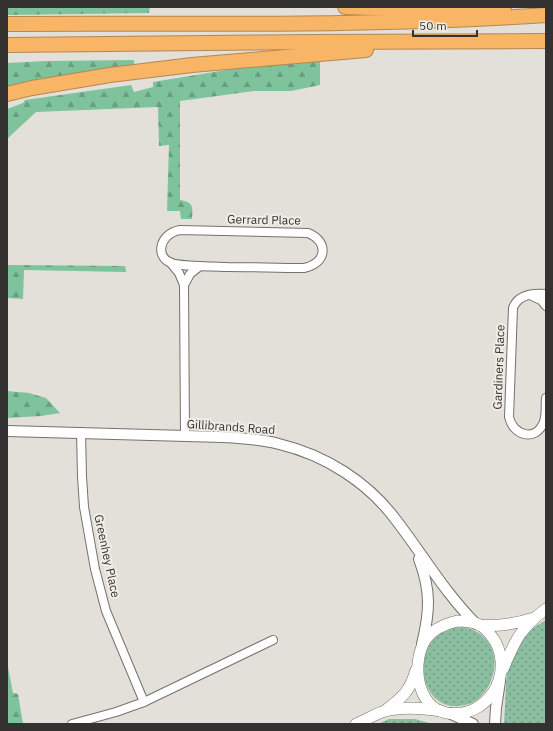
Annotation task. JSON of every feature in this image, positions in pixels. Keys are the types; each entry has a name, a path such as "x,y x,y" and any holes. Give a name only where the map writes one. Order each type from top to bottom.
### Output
{"highway":[{"path":"345,7 546,8"},
{"path":"7,24 314,23 505,18 546,15"},
{"path":"7,45 546,41"},
{"path":"7,94 32,88 110,75 192,65 316,54 488,42"}],"main road":[{"path":"384,711 421,708 460,713 478,706 493,693 513,644 534,618 546,609"},
{"path":"356,724 384,711 404,696 412,683 421,648 432,632 440,627 457,621 492,626 508,625 534,618"},
{"path":"478,624 490,634 497,645 502,661 501,673"},
{"path":"417,667 417,676 422,692 431,704 446,712"}],"street":[{"name":"Gerrard Place","path":"170,262 200,266 304,268 313,265 320,260 322,256 322,246 317,238 308,233 180,230 169,234 163,241 162,250 166,259 179,273 184,286 185,436"},
{"path":"184,286 190,274 200,266"},
{"name":"Gardiners Place","path":"546,294 526,295 518,299 512,313 509,417 512,427 524,434 532,433 540,428 544,420 546,398"},
{"path":"531,295 541,300 546,306"},
{"name":"Gillibrands Road","path":"7,431 222,437 279,444 314,454 350,476 378,499 396,520 458,605 478,624"},
{"name":"Greenhey Place","path":"82,432 84,507 95,570 106,611 144,702"},
{"name":"Gillibrands Road","path":"414,546 424,571 428,598 428,621 421,648"},
{"path":"72,724 116,712 144,702 273,640"},
{"path":"495,724 501,673"},
{"path":"446,712 472,724"}],"green space":[{"path":"7,7 150,7 149,13 7,15"},
{"path":"134,60 134,67 7,88 7,63"},
{"path":"320,61 320,85 291,91 254,91 180,101 180,200 190,203 192,208 192,219 181,219 180,211 167,211 169,145 159,146 158,107 36,112 7,139 7,109 23,103 25,100 131,85 134,92 153,87 153,82 251,66"},
{"path":"7,265 125,266 126,272 24,270 23,299 7,298"},
{"path":"7,391 29,393 46,398 60,413 41,416 7,418"},
{"path":"546,620 546,724 504,724 507,668 524,639 533,628"},
{"path":"462,627 481,634 492,648 494,657 493,675 485,692 473,702 465,705 448,705 436,698 427,686 424,672 425,656 432,642 444,632"},
{"path":"7,662 13,693 18,694 23,724 7,724"},
{"path":"389,719 415,719 432,724 378,724"}]}
